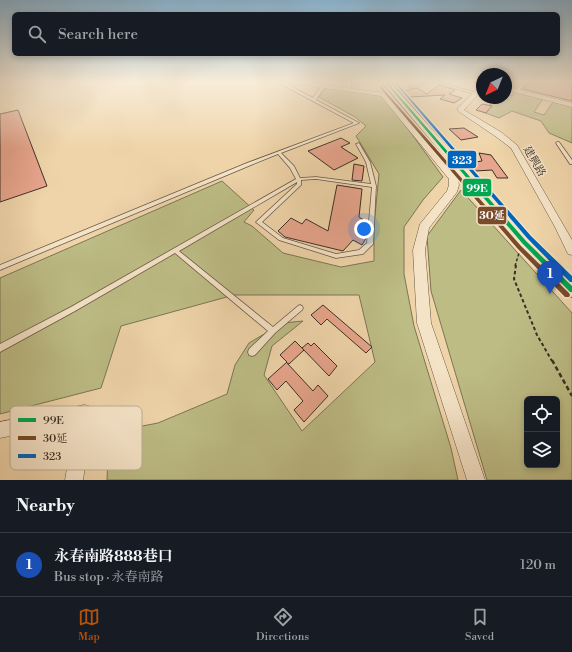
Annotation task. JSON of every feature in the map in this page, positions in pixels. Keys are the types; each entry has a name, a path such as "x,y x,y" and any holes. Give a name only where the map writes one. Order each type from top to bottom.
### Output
{"street":[{"path":"393,104 453,179 454,185 452,192 424,227 419,250 424,323 476,480"},
{"path":"405,104 524,242 556,276 572,290"},
{"name":"建興路","path":"465,104 460,109 461,111 498,134 514,147 572,252"},
{"path":"0,430 10,428"},
{"path":"74,480 76,470"}],"lane":[{"path":"0,268 249,164 357,123 322,104"},
{"path":"558,143 572,163"},
{"path":"279,153 289,162 299,179 299,184 259,222 281,239 336,256 361,252 370,244 374,186 368,162 358,144"},
{"path":"0,348 176,251 299,179 316,178 374,186"},
{"path":"176,251 273,331"},
{"path":"252,352 273,331 300,308"}],"path":[{"path":"524,242 516,262 514,280 537,335 572,396"}],"shaded area":[{"path":"332,104 390,104 443,177 423,200 404,227 404,274 414,326 451,448 458,480 107,480 107,470 142,470 142,426 158,423 227,394 235,365 249,343 283,323 303,321 272,346 264,375 302,431 375,362 359,295 234,295 121,326 101,388 31,406 10,406 10,411 0,414 0,278 222,181 254,210 244,222 252,226 283,253 341,267 374,261 374,226 379,174 356,136 366,126 355,117"},
{"path":"490,104 539,104 534,112 544,115 551,104 572,106 572,143 549,133 541,121 512,111 499,118 483,112"},
{"path":"461,190 572,313 572,480 487,480 431,291 427,236"}],"building":[{"path":"482,104 492,106 486,113 476,110"},
{"path":"18,110 47,186 0,202 0,114"},
{"path":"464,128 478,137 461,140 449,129"},
{"path":"341,138 350,143 341,147 358,158 334,170 308,151"},
{"path":"479,153 491,155 508,178 497,178 492,170 475,171 468,163 482,161"},
{"path":"354,164 364,166 362,181 352,180"},
{"path":"337,185 362,189 359,217 367,222 367,227 360,234 366,238 362,245 353,240 343,251 285,237 278,231 291,218 302,224 306,219 328,231"},
{"path":"323,305 372,347 366,353 327,319 321,325 311,315"},
{"path":"295,341 304,350 289,364 287,363 313,391 318,385 328,396 304,422 294,410 303,401 286,381 277,390 268,379 287,362 280,355"},
{"path":"308,343 311,346 314,343 337,366 329,376 302,348"}],"transit line":[{"name":"30延","path":"396,104 519,247 567,295"},
{"name":"99E","path":"405,104 524,242 572,290"},
{"name":"323","path":"414,104 529,237 572,280"}],"place":[{"name":"永春南路888巷口","path":"550,294"}]}
